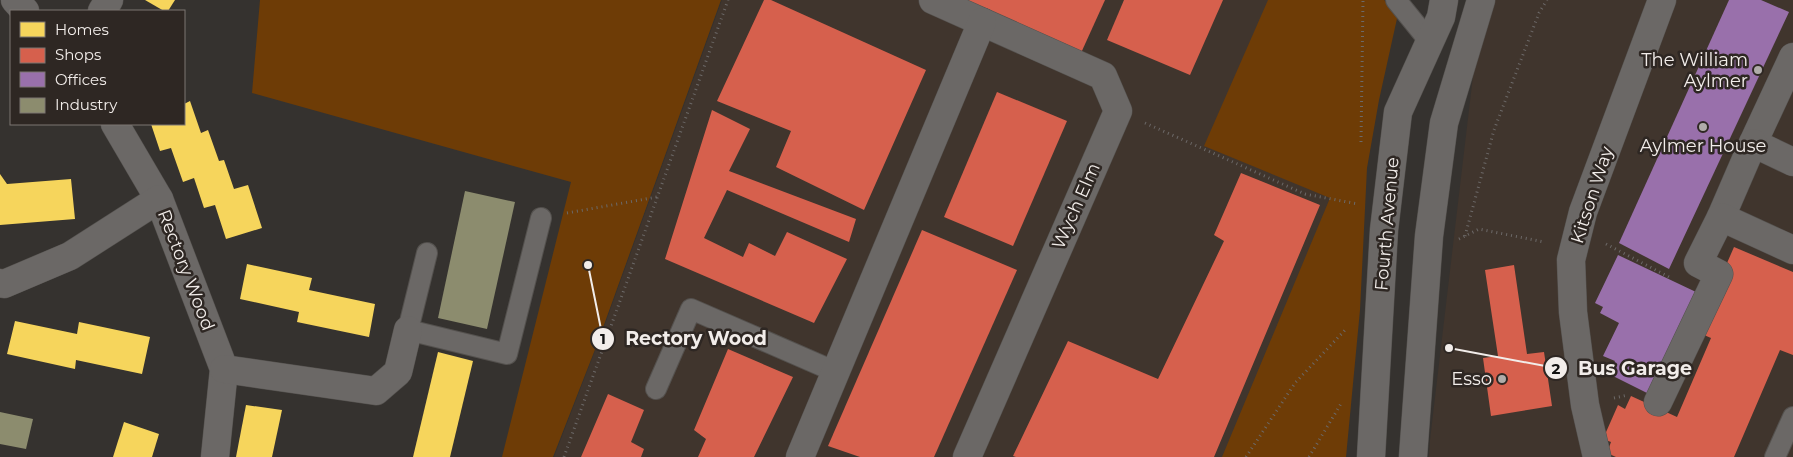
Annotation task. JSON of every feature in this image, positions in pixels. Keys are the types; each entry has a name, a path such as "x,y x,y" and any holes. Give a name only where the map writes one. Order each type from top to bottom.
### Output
{"street":[{"path":"15,0 24,10"},
{"path":"932,0 1103,76 1118,111"},
{"name":"Fourth Avenue","path":"1371,457 1384,230 1398,112 1441,17 1444,0"},
{"path":"1413,457 1428,249 1444,122 1482,0"},
{"name":"Kitson Way","path":"1597,457 1585,405 1573,312 1571,260 1583,212 1662,0"},
{"path":"800,457 982,22"},
{"path":"1658,402 1718,274 1698,263 1721,217 1793,57"},
{"name":"Wych Elm","path":"966,457 1118,111"},
{"name":"Rectory Wood","path":"115,125 159,199 224,369 215,457"},
{"path":"1753,143 1793,162"},
{"name":"Rectory Wood","path":"1,289 70,256 159,199"},
{"path":"1721,217 1793,250"},
{"path":"224,369 376,392 398,372 408,330"}],"lane":[{"path":"1396,0 1430,42"},
{"path":"427,253 408,330 507,354 541,218"},
{"path":"656,389 691,309 836,372"},
{"path":"1775,457 1793,417"}],"path":[{"path":"564,457 728,0"},
{"path":"1465,236 1494,130 1546,0"},
{"path":"1118,111 1305,194 1361,204"},
{"path":"541,218 657,197"},
{"path":"1428,249 1444,248 1479,229 1590,250 1607,244 1707,297"},
{"path":"1246,457 1295,384 1351,324"},
{"path":"1585,405 1628,395 1658,402"},
{"path":"1308,457 1344,399"}],"shaded area":[{"path":"260,0 721,0 596,347 553,457 502,457 571,182 252,93"},
{"path":"722,0 1390,0 1361,204 1339,457 554,457 600,338"},
{"path":"1268,0 1384,0 1398,14 1379,100 1367,168 1360,310 1346,457 1222,457 1330,198 1204,146"},
{"path":"1482,0 1793,0 1793,457 1429,457"}],"building: Homes":[{"path":"145,0 175,0 169,10 162,10"},
{"path":"190,101 201,133 208,130 219,161 224,160 234,189 248,185 262,228 226,239 215,205 204,208 194,178 183,182 171,148 160,151 151,125 185,125 185,104"},
{"path":"0,174 7,184 71,179 75,219 0,225"},
{"path":"247,264 312,278 309,290 375,304 369,337 297,322 299,312 240,299"},
{"path":"15,321 77,334 79,322 150,337 142,374 76,360 75,369 7,354"},
{"path":"438,352 473,361 450,457 413,457"},
{"path":"246,405 282,410 272,457 236,457"},
{"path":"124,422 159,434 152,457 113,457"}],"building: Shops":[{"path":"764,0 771,0 926,70 864,210 776,167 791,131 717,101"},
{"path":"962,0 1105,0 1081,53"},
{"path":"1124,0 1223,0 1190,75 1107,40"},
{"path":"997,92 1067,121 1013,246 944,217"},
{"path":"712,110 750,129 729,171 856,219 849,242 727,190 704,238 743,257 749,243 775,256 787,232 847,259 814,323 665,259"},
{"path":"1241,173 1320,205 1214,457 1013,456 1068,341 1158,379 1224,241 1214,235"},
{"path":"922,230 1017,270 934,457 860,457 828,446"},
{"path":"1734,247 1793,272 1793,355 1780,350 1734,457 1616,457 1607,453 1611,442 1603,439 1618,405 1625,409 1631,396 1677,417 1711,338 1704,335 1707,309"},
{"path":"1514,265 1527,354 1544,352 1552,406 1491,416 1483,358 1498,356 1485,270"},
{"path":"728,349 793,377 754,457 698,457 706,439 694,430"},
{"path":"608,394 644,410 631,442 644,449 641,457 581,457"}],"building: Offices":[{"name":"Aylmer House","path":"1729,0 1761,0 1789,12 1669,269 1619,243"},
{"path":"1618,255 1696,292 1647,393 1609,374 1615,361 1603,356 1619,323 1600,313 1603,307 1595,303"}],"building: Industry":[{"path":"465,191 515,202 487,329 438,318"},
{"path":"0,412 33,419 26,449 0,444"}],"place":[{"name":"The William Aylmer","path":"1758,70"},
{"name":"Aylmer House","path":"1703,127"},
{"name":"Rectory Wood","path":"588,265"},
{"name":"Bus Garage","path":"1449,348"},
{"name":"Esso","path":"1502,379"}]}
